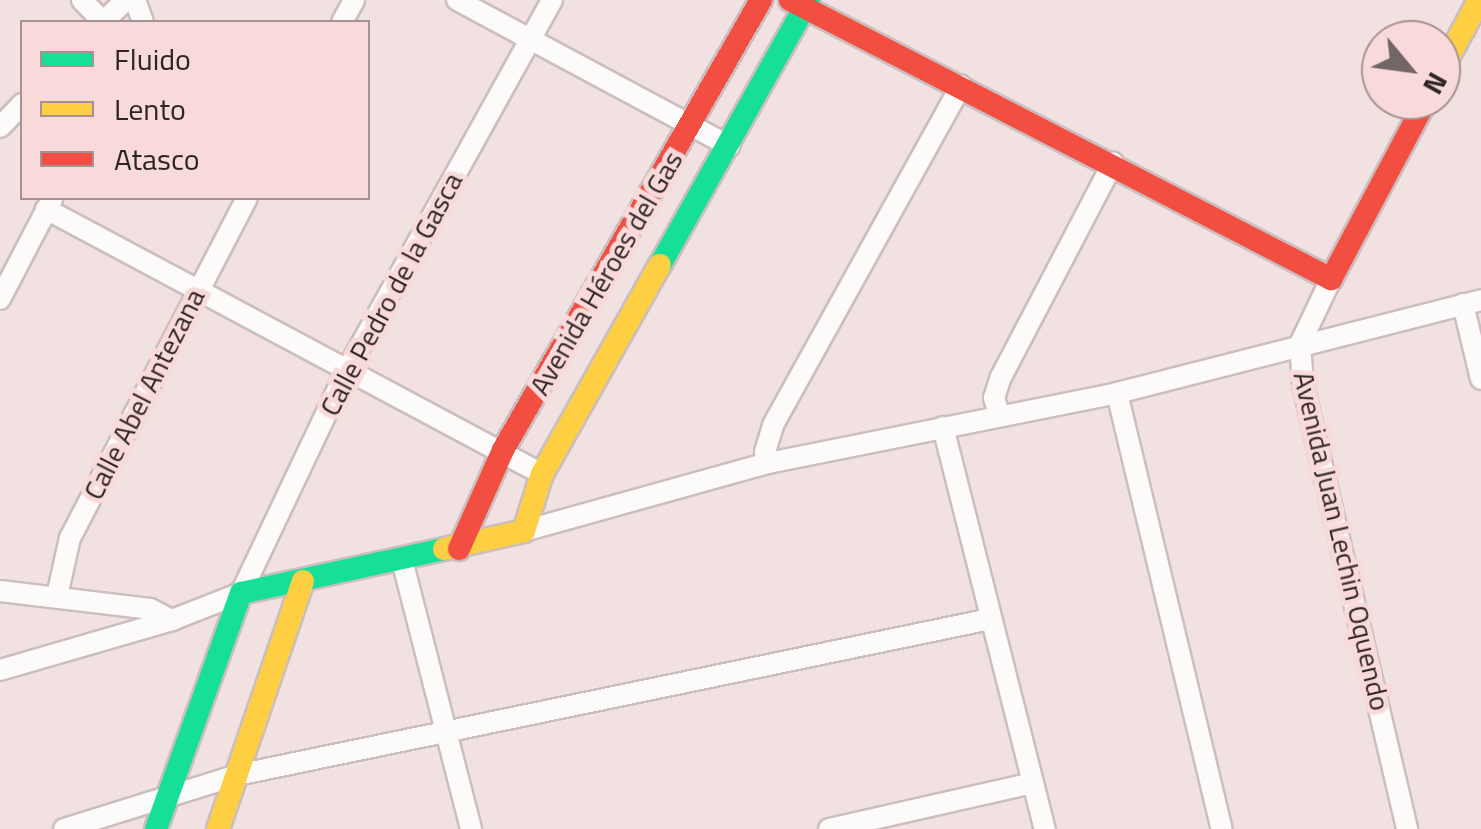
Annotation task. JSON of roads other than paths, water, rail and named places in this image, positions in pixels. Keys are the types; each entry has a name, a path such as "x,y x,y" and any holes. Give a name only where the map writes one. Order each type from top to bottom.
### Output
{"street":[{"path":"82,0 101,20"},
{"path":"105,20 126,0"},
{"path":"456,0 729,146"},
{"name":"Calle Pedro de la Gasca","path":"241,592 347,370 552,0"},
{"name":"Avenida Héroes del Gas","path":"459,549 504,450 761,0"},
{"path":"1461,33 1478,0"},
{"path":"802,3 1331,278"},
{"name":"Avenida Héroes del Gas","path":"524,531 542,474 729,146 802,3"},
{"path":"768,463 765,452 773,425 961,86"},
{"path":"0,127 20,106"},
{"name":"Avenida Juan Lechin Oquendo","path":"1407,829 1303,384 1300,344 1415,120"},
{"path":"998,414 994,398 1001,378 1113,164"},
{"name":"Calle Abel Antezana","path":"57,596 70,538 246,200"},
{"path":"0,299 49,203 198,289 504,450 542,474"},
{"path":"0,670 172,620 241,592 459,549 768,463 1117,392 1472,302 1481,379"},
{"path":"1117,392 1222,829"},
{"path":"943,427 1045,829"},
{"path":"402,560 471,829"},
{"path":"218,829 303,582"},
{"path":"0,592 150,608 172,620"},
{"path":"156,829 241,592"},
{"path":"64,829 237,776 449,736 990,619"},
{"path":"829,829 1033,783"}]}
